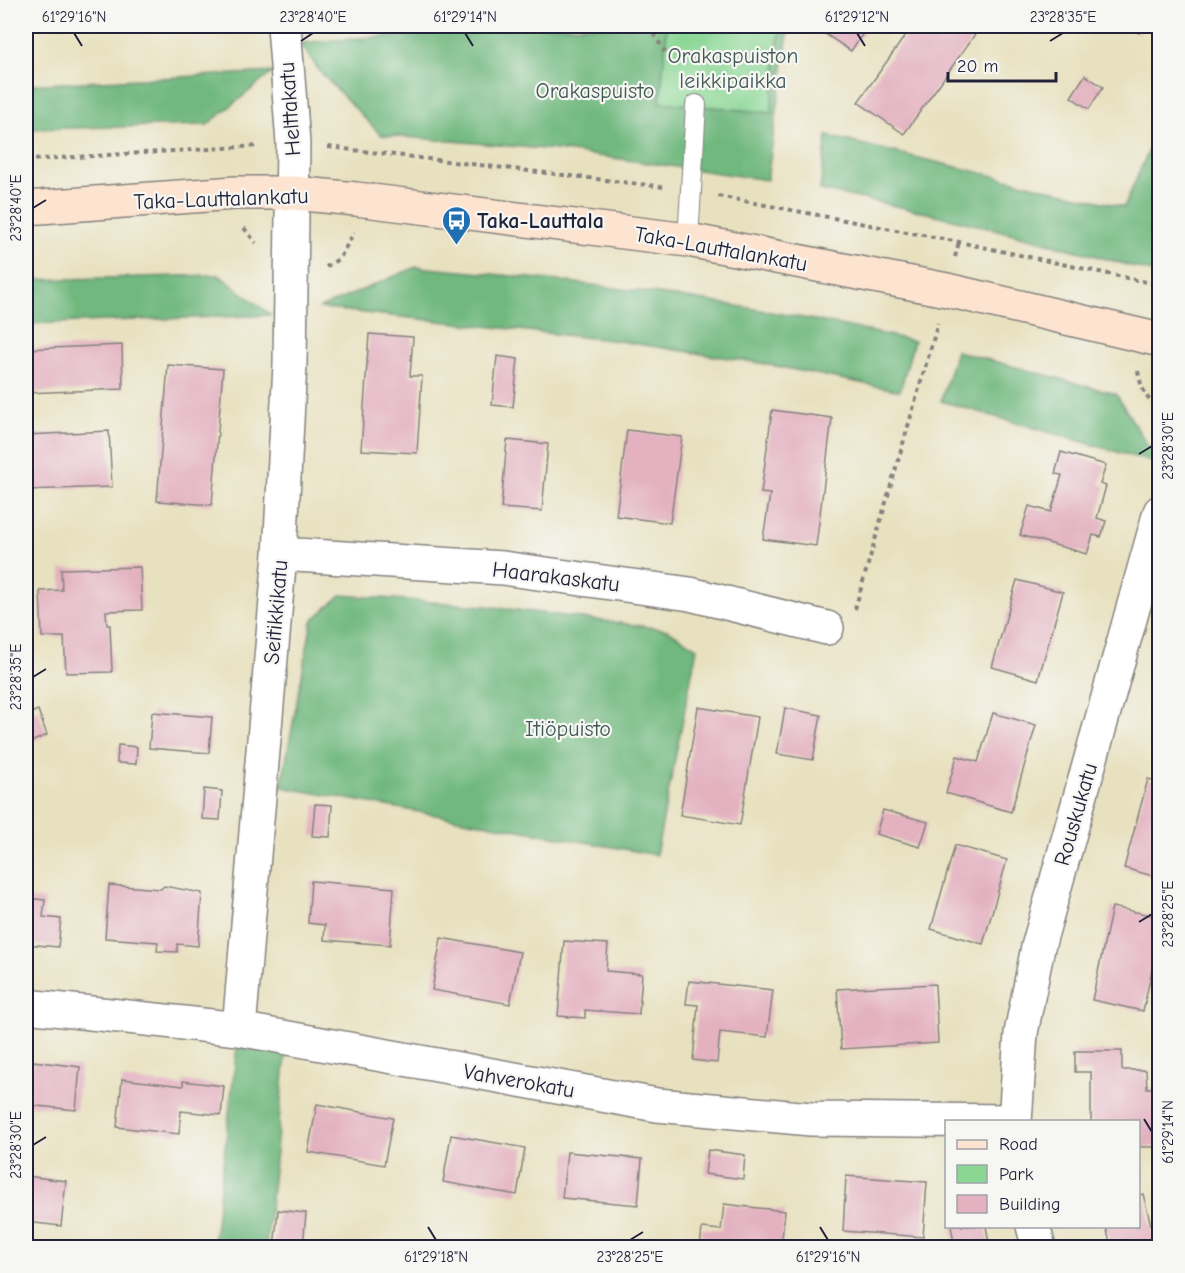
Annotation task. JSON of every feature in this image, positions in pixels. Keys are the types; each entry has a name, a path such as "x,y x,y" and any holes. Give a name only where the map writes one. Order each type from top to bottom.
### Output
{"main road":[{"name":"Taka-Lauttalankatu","path":"26,208 235,194 293,193 356,199 688,240 947,290 1160,340"}],"street":[{"name":"Helttakatu","path":"284,26 293,143 293,193"},
{"name":"Seitikkikatu","path":"239,1029 280,554 293,193"},
{"name":"Rouskukatu","path":"1015,1120 1021,1033 1038,946 1160,512"},
{"name":"Haarakaskatu","path":"280,554 514,569 690,594 827,628"},
{"name":"Vahverokatu","path":"26,1006 239,1029 657,1105 811,1119 945,1120"},
{"path":"1033,1228 1038,1248"}],"lane":[{"path":"688,240 696,105"}],"path":[{"path":"649,26 665,52"},
{"path":"291,288 340,258 354,234 356,199"},
{"path":"827,628 856,609 959,242"}],"green space":[{"name":"Orakaspuisto","path":"517,26 667,26 660,102 771,113 780,26 789,26 767,180 557,150 381,135 321,73 300,43"},
{"name":"Orakaspuiston leikkipaikka","path":"667,26 780,26 771,113 660,102"},
{"path":"273,72 207,125 26,129 26,85"},
{"path":"1159,127 1159,274 991,228 820,190 827,136 1124,207"},
{"path":"416,267 542,279 666,295 791,315 914,341 900,391 760,363 619,341 320,308"},
{"path":"219,275 271,315 26,324 26,280"},
{"path":"956,351 1116,394 1159,464 941,401"},
{"name":"Itiöpuisto","path":"341,595 484,606 628,624 668,630 697,648 656,855 281,787 312,621"},
{"path":"237,1047 286,1054 266,1247 213,1248"}],"building":[{"path":"345,26 368,26 368,27 345,30"},
{"path":"813,26 868,26 851,51"},
{"path":"912,26 981,26 904,134 858,102"},
{"path":"1124,26 1143,26 1139,33"},
{"path":"1085,75 1103,87 1089,109 1071,97"},
{"path":"369,334 413,337 410,376 422,376 417,453 361,450"},
{"path":"122,345 123,389 26,393 26,349"},
{"path":"497,356 518,359 513,407 492,405"},
{"path":"168,365 223,369 212,505 157,501"},
{"path":"772,410 832,418 816,546 763,539 770,494 761,493"},
{"path":"627,430 682,437 670,523 616,516"},
{"path":"109,431 112,487 26,490 26,435"},
{"path":"507,440 548,444 542,511 501,508"},
{"path":"1061,452 1106,465 1100,484 1106,486 1097,518 1106,521 1101,537 1093,535 1087,554 1020,535 1029,506 1051,512 1062,475 1055,474"},
{"path":"140,567 142,610 106,611 107,625 110,625 112,672 66,673 64,637 42,637 40,591 62,590 61,569"},
{"path":"1017,580 1063,592 1038,680 992,667"},
{"path":"698,707 758,717 740,825 680,815"},
{"path":"785,708 821,715 813,760 777,754"},
{"path":"38,710 47,735 31,742 26,728 26,715"},
{"path":"1160,710 1160,729 1154,728"},
{"path":"152,712 212,717 209,753 149,748"},
{"path":"993,713 1036,725 1011,812 946,793 957,756 978,762"},
{"path":"118,745 137,747 136,764 117,763"},
{"path":"1148,779 1160,782 1160,878 1124,868"},
{"path":"204,789 222,791 220,820 202,819"},
{"path":"315,804 332,805 330,837 312,836"},
{"path":"883,810 928,822 920,847 876,834"},
{"path":"955,845 1007,860 983,944 931,929"},
{"path":"311,881 394,888 390,945 324,940 325,925 308,923"},
{"path":"109,885 161,889 164,886 202,893 198,946 177,944 177,952 157,951 158,942 105,938"},
{"path":"26,898 45,900 43,917 61,919 58,947 26,944"},
{"path":"1112,907 1160,917 1160,933 1143,1011 1092,1000"},
{"path":"441,938 520,952 510,1004 432,990"},
{"path":"564,941 608,944 606,971 642,974 639,1014 585,1010 585,1018 558,1016"},
{"path":"689,981 773,990 767,1037 720,1032 717,1063 693,1060 698,1005 686,1004"},
{"path":"935,984 938,1043 841,1049 837,989"},
{"path":"1075,1051 1122,1051 1122,1070 1146,1070 1147,1088 1156,1088 1156,1147 1140,1147 1140,1120 1091,1120 1091,1072 1075,1072"},
{"path":"33,1061 80,1067 76,1110 28,1105"},
{"path":"122,1079 183,1086 183,1081 224,1086 221,1115 181,1111 179,1134 117,1127"},
{"path":"317,1104 393,1118 384,1165 308,1152"},
{"path":"451,1135 525,1148 517,1195 443,1182"},
{"path":"708,1150 745,1155 743,1179 705,1174"},
{"path":"567,1152 642,1159 638,1205 562,1198"},
{"path":"26,1176 66,1181 61,1226 26,1222"},
{"path":"846,1176 927,1182 923,1237 843,1231"},
{"path":"1143,1194 1157,1248 1111,1248 1106,1228 1140,1228 1140,1195"},
{"path":"724,1204 785,1211 781,1248 700,1248 702,1228 721,1230"},
{"path":"278,1210 306,1213 303,1248 274,1248"},
{"path":"951,1228 986,1228 990,1248 955,1248"},
{"path":"639,1241 665,1244 664,1248 639,1248"}],"place":[{"name":"Taka-Lauttala","path":"456,246"}]}
